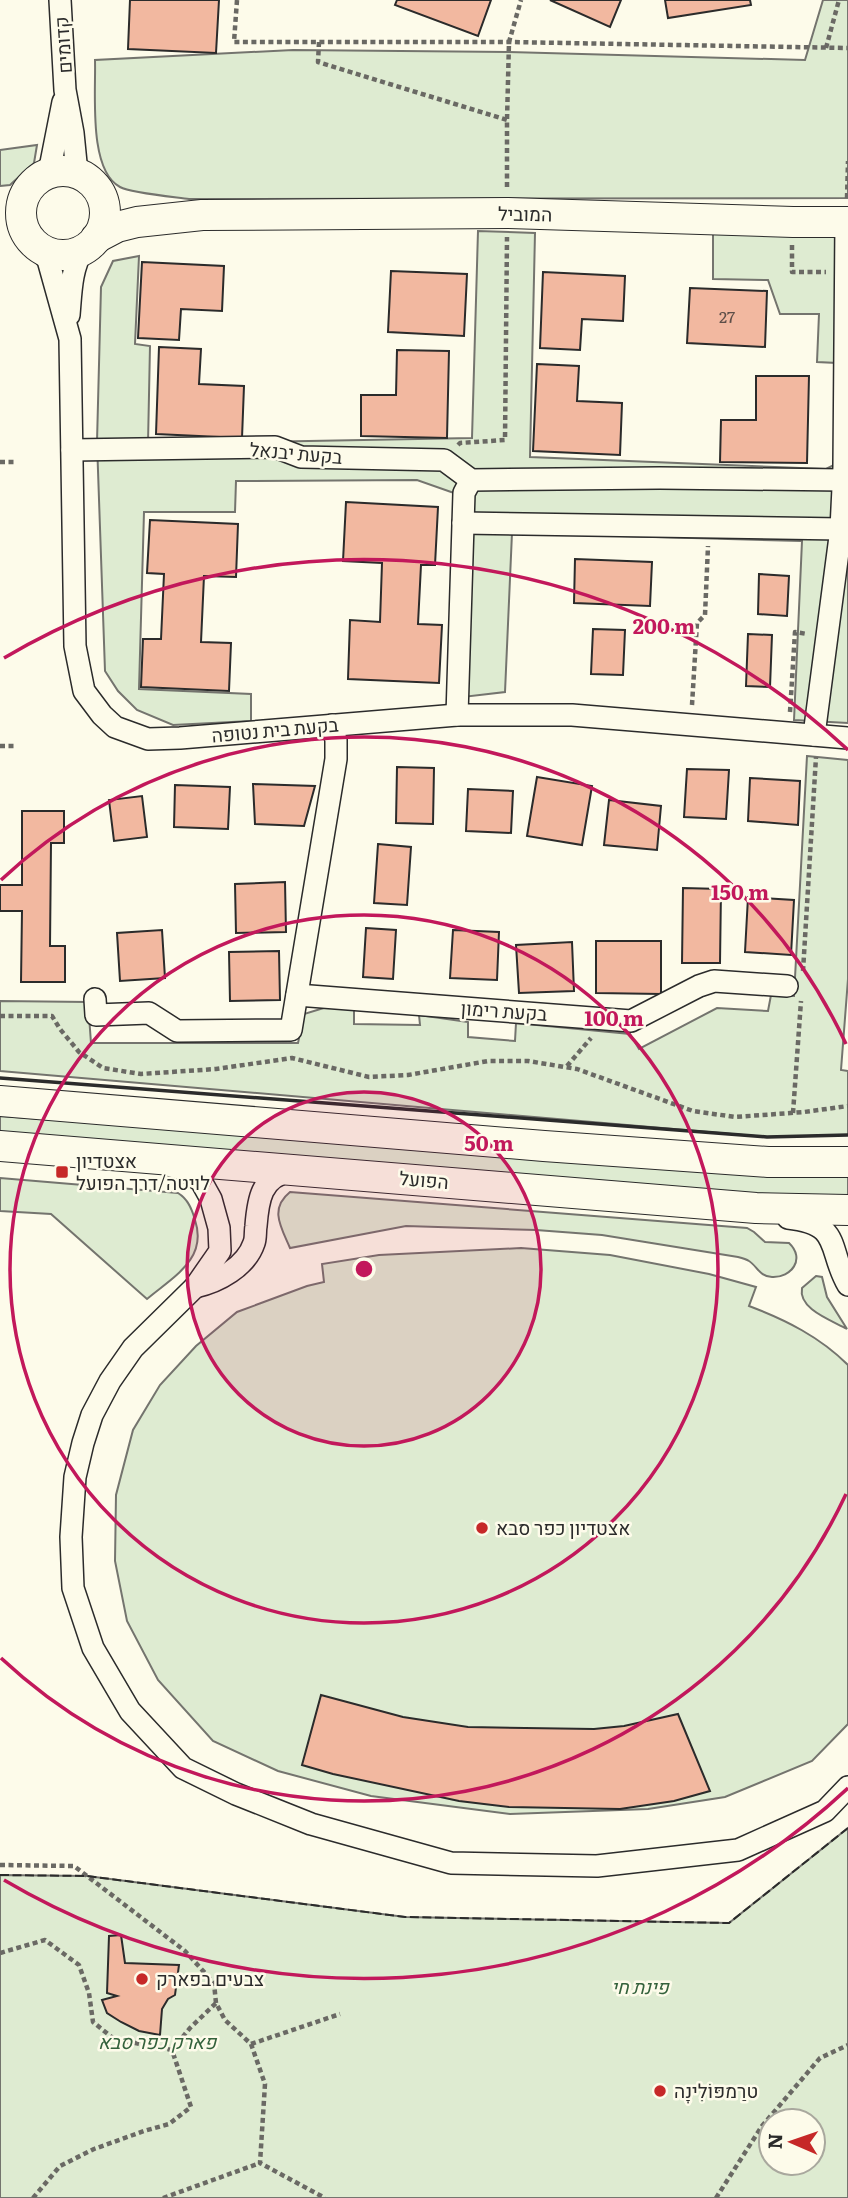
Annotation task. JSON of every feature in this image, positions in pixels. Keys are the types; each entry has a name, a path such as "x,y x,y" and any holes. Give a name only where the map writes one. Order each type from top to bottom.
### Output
{"main road":[{"path":"0,203 52,179 88,179 102,200 101,230 89,243 70,254 56,254 21,235 21,204 52,179"},
{"name":"המוביל","path":"99,194 127,205 202,215"},
{"name":"המוביל","path":"89,243 117,227 137,222 202,215 508,213 847,222"},
{"path":"0,1101 570,1148 768,1162 848,1162"},
{"name":"הפועל","path":"0,1146 756,1208 848,1210"}],"street":[{"name":"קדומים","path":"52,179 73,133 65,90 60,0"},
{"path":"814,735 841,529 845,472 847,222"},
{"name":"בקעת בית נטופה","path":"21,235 48,260 70,339 75,646 84,691 102,715 116,727 148,739 457,715 572,715 848,738"},
{"name":"בקעת בית נטופה","path":"67,327 76,260 89,243"},
{"name":"בקעת יבנאל","path":"72,450 275,447 301,457 444,460"},
{"path":"444,460 471,480 845,472"},
{"path":"457,715 464,493 471,480"},
{"path":"463,523 841,529"},
{"path":"95,999 96,1015 149,1013 177,1031 291,1030 336,759 336,740 332,725"},
{"name":"בקעת רימון","path":"297,995 631,1021 699,986 715,981 797,986"},
{"path":"131,1156 185,1170 201,1181 211,1199 219,1228 220,1251 195,1287 133,1348 110,1381 92,1415 75,1477 71,1537 73,1588 93,1648 130,1711 183,1768 236,1794 312,1824 451,1863 597,1866 738,1850 825,1811 848,1787"},
{"path":"195,1287 214,1283 247,1256 255,1242 262,1191 270,1179 280,1173 298,1170"},
{"path":"756,1208 818,1225 834,1245 848,1285"}],"path":[{"path":"237,0 234,42 509,42 848,48"},
{"path":"444,460 460,443 505,440 509,42 520,0"},
{"path":"826,48 839,0"},
{"path":"319,42 318,62 507,120"},
{"path":"847,222 848,161"},
{"path":"793,222 792,272 845,272"},
{"path":"0,462 14,462"},
{"path":"692,710 697,623 705,615 709,527"},
{"path":"789,716 795,632"},
{"path":"793,1113 797,986 816,764 814,735"},
{"path":"0,746 16,746"},
{"path":"0,1016 52,1016 79,1052 95,1063 103,1068 141,1074 216,1069 292,1058 369,1077 408,1075 488,1061 528,1061 566,1067 610,1080 693,1111 735,1117 848,1106"},
{"path":"566,1067 607,1019"},
{"path":"0,1865 74,1866 185,1951 214,1983 216,2003 225,2020 251,2045 265,2084 260,2162"},
{"path":"0,1953 45,1940 79,1965 89,1993 93,2022 114,2039 172,2050"},
{"path":"172,2050 216,2003"},
{"path":"251,2045 340,2014"},
{"path":"716,2198 762,2126 820,2058 848,2045"},
{"path":"33,2198 60,2166 94,2149 169,2124 191,2107 172,2050"},
{"path":"163,2198 260,2162 325,2198"}],"green space":[{"path":"823,0 848,0 848,198 189,199 120,187 110,178 98,148 95,60 293,50 509,52 805,60"},
{"path":"37,145 34,163 10,185 0,186 0,150"},
{"path":"713,225 848,226 848,723 794,720 802,541 512,533 505,692 463,697 454,493 417,480 236,481 235,512 144,512 139,689 251,694 251,721 173,725 137,710 118,691 105,671 97,442 101,287 113,261 139,256 135,344 150,346 148,444 472,438 478,231 535,233 530,457 826,469 836,464 837,363 817,362 819,314 780,314 768,280 713,279"},
{"path":"807,756 848,760 848,979 841,1070 848,1071 848,1135 767,1137 0,1071 0,1001 88,1002 91,1043 298,1043 304,1014 327,1007 354,1008 354,1024 420,1025 419,1015 468,1022 468,1037 515,1041 516,1023 630,1034 639,1049 717,1008 768,1011 771,995 794,996"},
{"path":"0,1116 848,1176 848,1196 735,1193 0,1132"},
{"path":"0,1178 178,1193 187,1201 195,1220 197,1246 186,1266 147,1299 51,1214 0,1211"},
{"path":"290,1192 747,1228 765,1242 789,1243 794,1249 796,1261 790,1271 772,1277 764,1275 749,1261 738,1257 602,1235 406,1226 290,1248 278,1212"},
{"name":"אצטדיון כפר סבא","path":"521,1248 610,1255 709,1274 756,1287 749,1306 802,1330 848,1365 848,1724 812,1761 725,1797 648,1809 510,1814 371,1796 278,1771 213,1741 158,1680 127,1621 115,1561 116,1495 133,1430 160,1385 196,1346 237,1312 324,1282 322,1264 379,1255"},
{"path":"816,1276 822,1277 827,1297 847,1329 817,1313 805,1302 802,1288"},
{"name":"פארק כפר סבא","path":"848,1828 848,2198 0,2198 0,1875 87,1876 405,1917 729,1923"}],"building":[{"path":"130,0 219,0 216,53 128,49"},
{"path":"397,0 491,0 478,36 395,5"},
{"path":"550,0 621,0 610,27"},
{"path":"665,0 750,0 751,5 668,18"},
{"path":"142,262 224,266 222,311 181,309 179,340 138,338"},
{"path":"391,271 467,274 464,336 388,332"},
{"path":"543,272 625,276 623,321 582,319 580,350 540,348"},
{"path":"690,288 767,291 765,347 687,343"},
{"path":"159,347 201,349 199,384 244,386 242,438 156,434"},
{"path":"397,350 449,351 447,438 361,436 361,395 396,395"},
{"path":"537,364 579,366 577,401 622,403 620,455 533,451"},
{"path":"756,376 809,376 807,463 720,462 721,420 756,420"},
{"path":"346,502 438,507 435,565 421,565 418,624 442,625 439,683 348,679 350,620 380,622 382,563 343,561"},
{"path":"150,520 238,524 236,577 204,576 201,642 231,643 229,691 141,687 143,639 161,639 164,574 147,573"},
{"path":"575,559 652,562 650,606 574,603"},
{"path":"759,574 789,576 787,616 758,614"},
{"path":"593,629 625,630 623,675 591,674"},
{"path":"748,634 772,635 770,687 746,686"},
{"path":"397,767 434,768 433,824 396,823"},
{"path":"687,769 729,770 726,819 684,817"},
{"path":"537,777 592,786 582,845 527,836"},
{"path":"750,778 800,781 798,825 748,821"},
{"path":"253,784 315,786 304,826 255,824"},
{"path":"175,785 230,787 228,829 174,827"},
{"path":"468,789 513,791 511,833 466,831"},
{"path":"142,796 147,837 114,841 109,800"},
{"path":"609,800 661,806 657,850 604,845"},
{"path":"22,811 64,811 64,843 51,843 50,946 65,946 65,982 21,982 22,911 0,911 0,885 22,885"},
{"path":"378,844 411,847 407,905 374,903"},
{"path":"285,882 286,932 236,933 235,884"},
{"path":"683,888 721,889 720,963 682,963"},
{"path":"748,897 794,900 791,955 745,952"},
{"path":"366,928 396,930 393,979 363,977"},
{"path":"162,930 165,978 120,981 117,933"},
{"path":"453,930 499,932 497,980 450,978"},
{"path":"596,941 661,941 661,994 596,993"},
{"path":"572,942 574,991 519,993 516,945"},
{"path":"279,951 280,1000 230,1001 229,952"},
{"path":"321,1695 403,1717 468,1727 594,1729 624,1726 678,1714 710,1791 674,1801 620,1809 509,1807 459,1801 333,1774 302,1765"},
{"name":"צבעים בפארק","path":"121,1935 125,1963 179,1965 175,1995 168,1999 162,2009 160,2035 139,2031 107,2013 102,2000 117,1996 107,1993 109,1936"}],"fence":[{"path":"0,1875 87,1876 405,1917 729,1923 848,1828"}],"wall":[{"path":"0,1078 767,1137 848,1135"}],"place":[{"name":"אצטדיון לויטה/דרך הפועל","path":"62,1172"},
{"name":"אצטדיון כפר סבא","path":"482,1528"},
{"name":"צבעים בפארק","path":"142,1979"},
{"name":"טרַמפּוֹלִינָה","path":"660,2091"}],"park label":[{"name":"פינת חי","path":"640,1987"}]}
